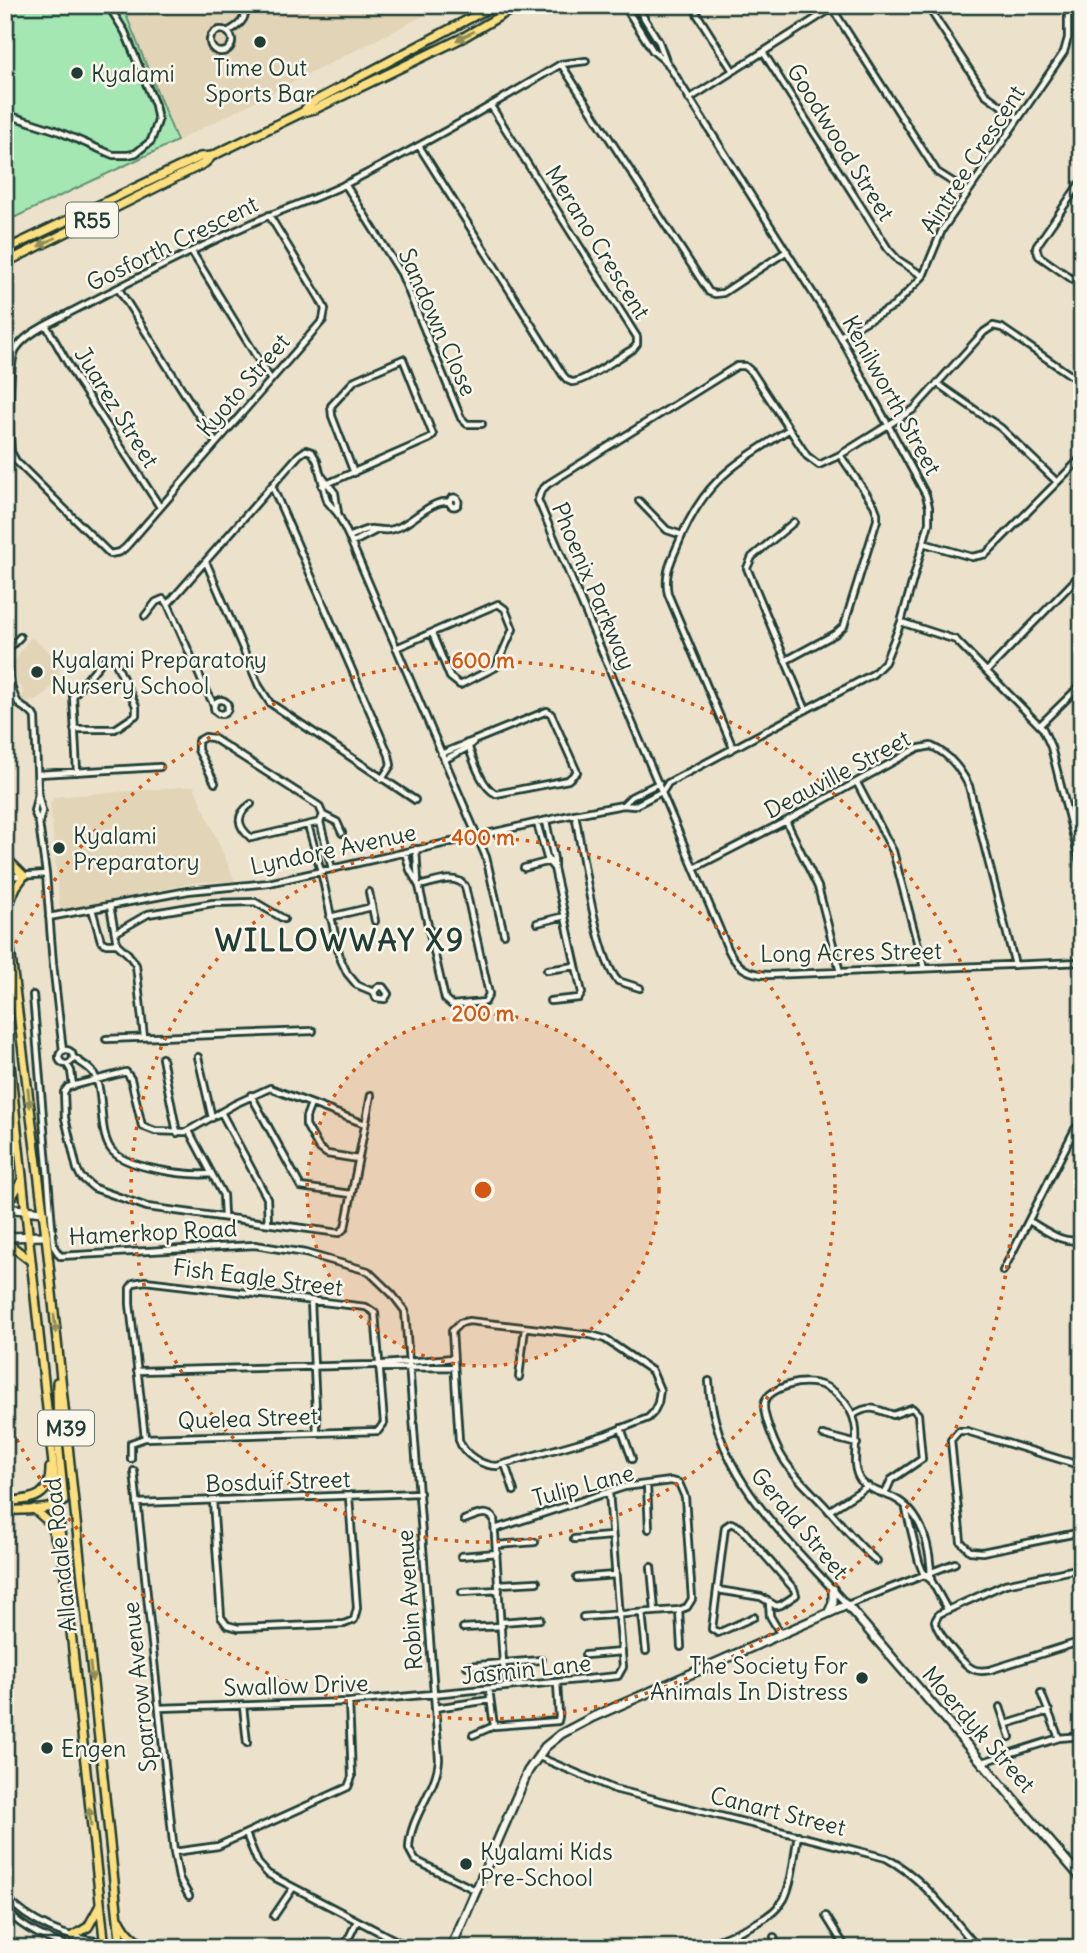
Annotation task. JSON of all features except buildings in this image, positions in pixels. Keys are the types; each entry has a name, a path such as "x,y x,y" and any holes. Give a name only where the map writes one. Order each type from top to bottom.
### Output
{"main road":[{"name":"R55","path":"303,112 309,104 495,5"},
{"name":"R55","path":"5,250 172,175 205,163 212,156 462,38 519,5"},
{"name":"R55","path":"5,263 172,175"},
{"path":"5,856 24,876 5,910"},
{"name":"Allandale Road","path":"5,910 46,1236 120,1945"},
{"name":"Allandale Road","path":"5,1018 105,1945"},
{"path":"5,1201 13,1195 22,1180"},
{"path":"5,1239 32,1262"},
{"path":"5,1511 62,1503 64,1497 57,1428 58,1357"},
{"path":"5,1502 33,1498 46,1490 50,1476 50,1433"},
{"path":"31,1508 41,1513 50,1523 65,1568"},
{"path":"73,1936 89,1927 100,1904"},
{"path":"117,1913 125,1930 147,1948"}],"street":[{"path":"5,114 47,126 113,155 136,153 151,141 158,121 155,105 125,32 108,5"},
{"path":"226,31 232,40 230,47 225,51 215,51 209,43 211,36 216,31 226,31 242,23 247,5"},
{"path":"694,5 733,71"},
{"path":"927,5 985,94 1018,118"},
{"name":"Aintree Crescent","path":"840,336 894,306 923,276 939,235 1064,52 1068,38 1068,5"},
{"name":"Kenilworth Street","path":"629,6 653,51 666,61"},
{"name":"Kenilworth Street","path":"629,6 659,42 666,61 689,99 840,336 928,500 930,518 901,622 886,662 880,669 668,783 659,783"},
{"path":"689,99 835,7 937,172 967,191"},
{"name":"Goodwood Street","path":"763,52 892,254 923,276"},
{"name":"Gosforth Crescent","path":"106,552 11,453 11,377 14,355 22,341 46,325 118,288 269,215 345,184 419,146 561,64 586,61"},
{"path":"561,64 709,292 723,293 787,251"},
{"name":"Merano Crescent","path":"419,146 563,375 572,382 586,377 633,349 637,344 637,337 491,106"},
{"path":"1082,180 1036,247 1039,256 1082,286"},
{"name":"Sandown Close","path":"345,184 398,266 461,418 467,424 482,424"},
{"name":"Kyoto Street","path":"106,552 120,552 320,325 325,313 320,299 269,215"},
{"path":"192,252 271,380"},
{"path":"118,288 216,443"},
{"name":"Juarez Street","path":"46,325 76,378 160,507"},
{"path":"733,748 666,584 667,570 701,499 730,467 788,430 815,464 826,463 841,456 914,409 984,332 995,326 1002,328 1082,383"},
{"path":"322,486 329,484 354,473 429,439 433,435 403,359 355,380 330,408 354,473"},
{"name":"Phoenix Parkway","path":"659,783 538,500 541,491 728,370 741,365 749,369 788,430"},
{"path":"938,384 1006,432 1057,482"},
{"path":"168,604 299,455 306,450 312,452 327,501 338,514 351,540 489,866 504,934"},
{"path":"785,661 835,634 844,626 877,520 874,505 841,456"},
{"path":"923,543 972,557 982,556 1082,457"},
{"path":"320,473 336,497 338,514"},
{"path":"272,486 389,755 391,765 382,779"},
{"path":"639,501 667,530 682,535"},
{"path":"351,540 369,529 380,532 397,528 432,506 449,502"},
{"path":"794,522 752,556 747,568 806,710"},
{"path":"206,562 265,698 275,708 415,800"},
{"path":"986,671 1082,573"},
{"path":"145,616 158,600 163,599 168,604 214,705"},
{"path":"396,648 498,604 504,607 513,629 496,667 460,685 450,677 432,633"},
{"path":"901,622 950,637 964,647 1040,725 1049,741 1082,870"},
{"path":"20,637 9,651 11,677 18,703 32,711 35,718 38,794 42,811 39,823 63,1051 59,1058 71,1071 73,1086"},
{"path":"74,729 115,729 136,715 136,706 113,657 103,660 74,694 72,709 77,772"},
{"path":"1040,725 1081,686"},
{"path":"444,760 474,741 488,734 548,712 576,767 576,774 567,781 496,794 485,784 468,745"},
{"path":"215,783 198,750 198,741 205,737 214,738 319,806 323,815 337,822 342,833"},
{"path":"442,754 468,745"},
{"name":"Deauville Street","path":"694,868 923,746 938,749 959,769 969,786 1015,965"},
{"path":"38,774 160,766"},
{"name":"Long Acres Street","path":"659,783 733,958 745,970 768,975 1082,962"},
{"name":"Lyndore Avenue","path":"624,805 631,797 659,783"},
{"name":"Kenilworth Street","path":"663,791 668,783"},
{"path":"857,783 893,851 924,968"},
{"name":"Lyndore Avenue","path":"49,917 188,891 250,887 575,814 636,805 663,791"},
{"path":"251,804 242,811 240,818 251,838 320,822"},
{"path":"575,814 596,923 608,964 618,981 640,988"},
{"path":"323,815 320,822 332,869"},
{"path":"545,821 551,860"},
{"path":"786,821 818,887 840,972"},
{"path":"537,823 554,868 582,995 550,1001"},
{"path":"308,825 340,958 347,973 360,987 374,992"},
{"path":"416,849 419,884 445,999 452,1005 485,1002 489,994 463,883 454,878 419,884"},
{"path":"405,852 410,870 419,884"},
{"path":"524,868 551,860"},
{"path":"5,877 46,874"},
{"path":"369,892 374,921"},
{"path":"115,933 148,914 213,903 255,902 284,919"},
{"path":"110,906 117,944 136,965 144,1037"},
{"path":"330,917 372,908"},
{"path":"92,909 99,939 105,944 117,944"},
{"path":"537,923 565,916"},
{"path":"547,970 576,966"},
{"name":"Hamerkop Road","path":"33,995 53,1243 60,1256 256,1245 305,1253 368,1271 388,1289 405,1311"},
{"path":"106,1039 313,1031"},
{"path":"63,1051 69,1051 92,1072 111,1150 147,1167 188,1174 212,1174"},
{"path":"67,1064 73,1057"},
{"path":"198,1057 212,1118"},
{"path":"162,1058 177,1133"},
{"path":"365,1124 270,1087 189,1131 177,1133 144,1128 127,1073 120,1072 95,1079 66,1088 64,1092 65,1118 78,1171 94,1188 141,1206 341,1232 345,1228 371,1095"},
{"path":"251,1095 301,1187 351,1194"},
{"path":"311,1104 306,1125 319,1148 327,1154 358,1159"},
{"path":"221,1112 267,1198 268,1223"},
{"path":"1003,1271 1074,1129 1082,1122"},
{"path":"189,1131 224,1197 224,1217"},
{"path":"5,1208 43,1212"},
{"path":"1029,1221 1063,1239 1071,1241 1082,1238"},
{"path":"5,1239 46,1236"},
{"name":"Fish Eagle Street","path":"137,1371 129,1295 134,1283 145,1281 370,1308 375,1313 380,1365"},
{"path":"311,1301 317,1433"},
{"name":"Robin Avenue","path":"405,1311 439,1768 408,1846 412,1857 477,1891"},
{"path":"470,1321 591,1335 605,1339 652,1371 660,1390 658,1403 648,1418 595,1438 494,1467 483,1463 461,1446 453,1357 452,1331 460,1323 470,1321"},
{"path":"519,1377 525,1328"},
{"path":"145,1438 137,1371 380,1365 453,1357"},
{"path":"380,1365 408,1369 454,1367"},
{"name":"Quelea Street","path":"131,1459 131,1443 145,1438 376,1431 382,1428 384,1423 380,1365"},
{"name":"Gerald Street","path":"709,1381 715,1423 733,1469 772,1521 847,1605"},
{"path":"877,1561 856,1543 784,1460 771,1432 764,1403 768,1396 789,1385 812,1383 840,1396 853,1415 856,1425 857,1472 867,1486 905,1506 921,1524 931,1580"},
{"path":"853,1415 872,1407 893,1415 912,1408 918,1414 923,1457 891,1480 885,1494"},
{"path":"621,1428 632,1459"},
{"path":"1082,1466 967,1431 959,1431 951,1440 961,1542 970,1551 982,1552 1082,1532"},
{"path":"823,1435 857,1444"},
{"path":"505,1464 514,1491"},
{"name":"Sparrow Avenue","path":"134,1471 174,1852 179,1878 189,1896"},
{"name":"Tulip Lane","path":"495,1529 631,1486 671,1481 681,1484 685,1497 692,1599 687,1607 678,1610"},
{"path":"647,1485 649,1529"},
{"path":"829,1511 867,1486"},
{"path":"585,1655 622,1652 609,1492"},
{"name":"Bosduif Street","path":"137,1503 419,1493"},
{"path":"213,1501 221,1617 227,1625 238,1629 344,1624 354,1620 357,1608 349,1497"},
{"path":"905,1506 924,1575 931,1580 947,1609"},
{"path":"464,1520 488,1513 494,1518 503,1663 507,1686"},
{"path":"718,1590 761,1597 776,1606 793,1599 796,1592 741,1528 731,1523 725,1527 712,1629 714,1633 718,1633 754,1617"},
{"path":"910,1527 921,1524"},
{"path":"574,1539 612,1536"},
{"path":"497,1545 535,1542"},
{"path":"916,1551 927,1549"},
{"path":"461,1556 497,1553"},
{"path":"451,1948 523,1779 545,1747 567,1730 828,1612 955,1563"},
{"path":"651,1567 654,1611"},
{"path":"1082,1569 1012,1582 947,1609 936,1617 936,1628 966,1664 976,1671 990,1670 1082,1641"},
{"path":"578,1577 615,1576"},
{"path":"462,1592 537,1582"},
{"path":"828,1612 834,1603 833,1589"},
{"path":"769,1602 770,1616 780,1633"},
{"name":"Moerdyk Street","path":"847,1605 1082,1880"},
{"path":"583,1617 678,1610 681,1647"},
{"path":"642,1613 646,1650"},
{"path":"463,1628 540,1619"},
{"name":"Jasmin Lane","path":"434,1696 507,1686 614,1678 623,1670 622,1652"},
{"path":"467,1666 541,1660"},
{"path":"473,1735 494,1726 558,1721 557,1683"},
{"path":"489,1688 494,1726"},
{"path":"1041,1693 1059,1738"},
{"name":"Swallow Drive","path":"159,1708 349,1702 434,1696"},
{"name":"Jasmin Lane","path":"435,1708 490,1700"},
{"path":"174,1852 210,1849 342,1791 351,1784 349,1702"},
{"path":"243,1706 247,1743"},
{"path":"1000,1707 1010,1737"},
{"path":"1007,1724 1049,1711"},
{"path":"983,1762 1059,1738 1082,1736"},
{"name":"Canart Street","path":"538,1757 614,1788 876,1854 903,1867 918,1880 978,1948"},
{"path":"246,1834 263,1870 410,1948"},
{"path":"701,1947 762,1920 780,1906 787,1891 798,1835"},
{"path":"274,1916 293,1888"},
{"path":"5,1896 36,1921 73,1936 105,1945 147,1948"},
{"path":"5,1910 42,1938 75,1948"},
{"path":"826,1916 846,1948"},
{"path":"344,1948 357,1921"},
{"path":"774,1937 777,1948"}],"shaded area":[{"path":"122,5 445,5 177,141"},
{"name":"Kyalami Preparatory Nursery School","path":"32,638 64,664 58,671 60,674 56,678 57,681 41,698 23,704 19,696 23,696 22,687 17,686 14,662"},
{"path":"194,786 235,881 198,882 60,911 50,802 53,801 52,797"}],"green space":[{"name":"Kyalami","path":"5,5 122,5 177,141 5,222"}],"place":[{"name":"Time Out Sports Bar","path":"260,42"},
{"name":"Kyalami","path":"77,73"},
{"name":"Kyalami Preparatory Nursery School","path":"37,672"},
{"name":"Kyalami Preparatory","path":"59,848"},
{"name":"The Society For Animals In Distress","path":"862,1678"},
{"name":"Engen","path":"47,1748"},
{"name":"Kyalami Kids Pre-School","path":"466,1864"}],"district":[{"name":"WILLOWWAY X9","path":"340,940"}]}
